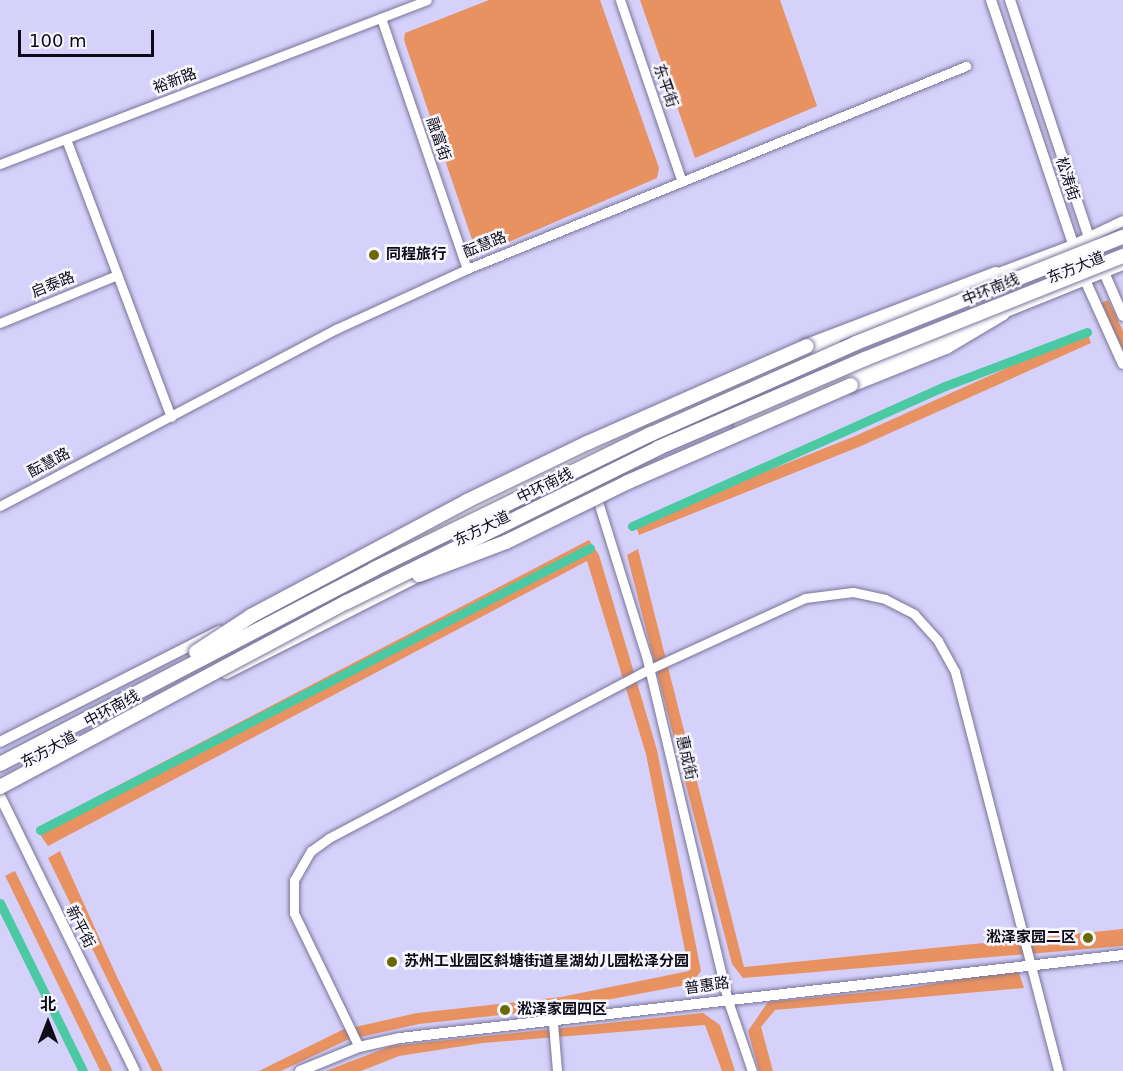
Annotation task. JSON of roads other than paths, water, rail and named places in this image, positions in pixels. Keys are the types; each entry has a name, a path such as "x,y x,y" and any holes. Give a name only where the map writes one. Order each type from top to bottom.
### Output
{"highway":[{"name":"中环南线","path":"0,764 141,688 651,434 856,343 1123,237"},
{"name":"中环南线","path":"0,787 347,602 658,448 875,354 1123,256"},
{"path":"141,688 251,616 467,501 587,442 807,346 996,274"},
{"path":"347,602 506,542 628,482 946,346 1003,313"}],"main road":[{"name":"松涛街","path":"992,0 1085,280 1123,364"},
{"name":"松涛街","path":"1010,0 1089,238 1123,316"},
{"name":"东方大道","path":"0,742 156,661 583,454 996,274 1073,246 1123,221"},
{"name":"东方大道","path":"0,794 333,618 596,490 1003,313 1123,265"},
{"name":"新平街","path":"0,794 135,1071"},
{"name":"普惠路","path":"300,1071 359,1047 400,1038 553,1023 727,998 1123,955"}],"street":[{"name":"裕新路","path":"0,164 427,0"},
{"name":"东平街","path":"620,0 682,182"},
{"name":"融富街","path":"381,18 467,269"},
{"name":"酝慧路","path":"0,506 336,328 467,269 966,66"},
{"path":"66,139 171,417"},
{"name":"启泰路","path":"0,323 117,275"},
{"name":"惠成街","path":"583,454 650,669 727,998 752,1071"},
{"path":"359,1047 294,913 292,891 303,860 329,838 650,669 816,595 864,593 897,604 914,614 938,641 958,681 1028,964 1058,1071"},
{"path":"553,1023 557,1071"}],"waterway":[{"path":"632,526 945,386 1087,332"},
{"path":"40,830 590,548"},
{"path":"0,903 83,1071"}],"place":[{"name":"同程旅行","path":"374,255"},
{"name":"淞泽家园二区","path":"1088,938"},
{"name":"苏州工业园区斜塘街道星湖幼儿园松泽分园","path":"392,962"},
{"name":"淞泽家园四区","path":"505,1010"}]}
